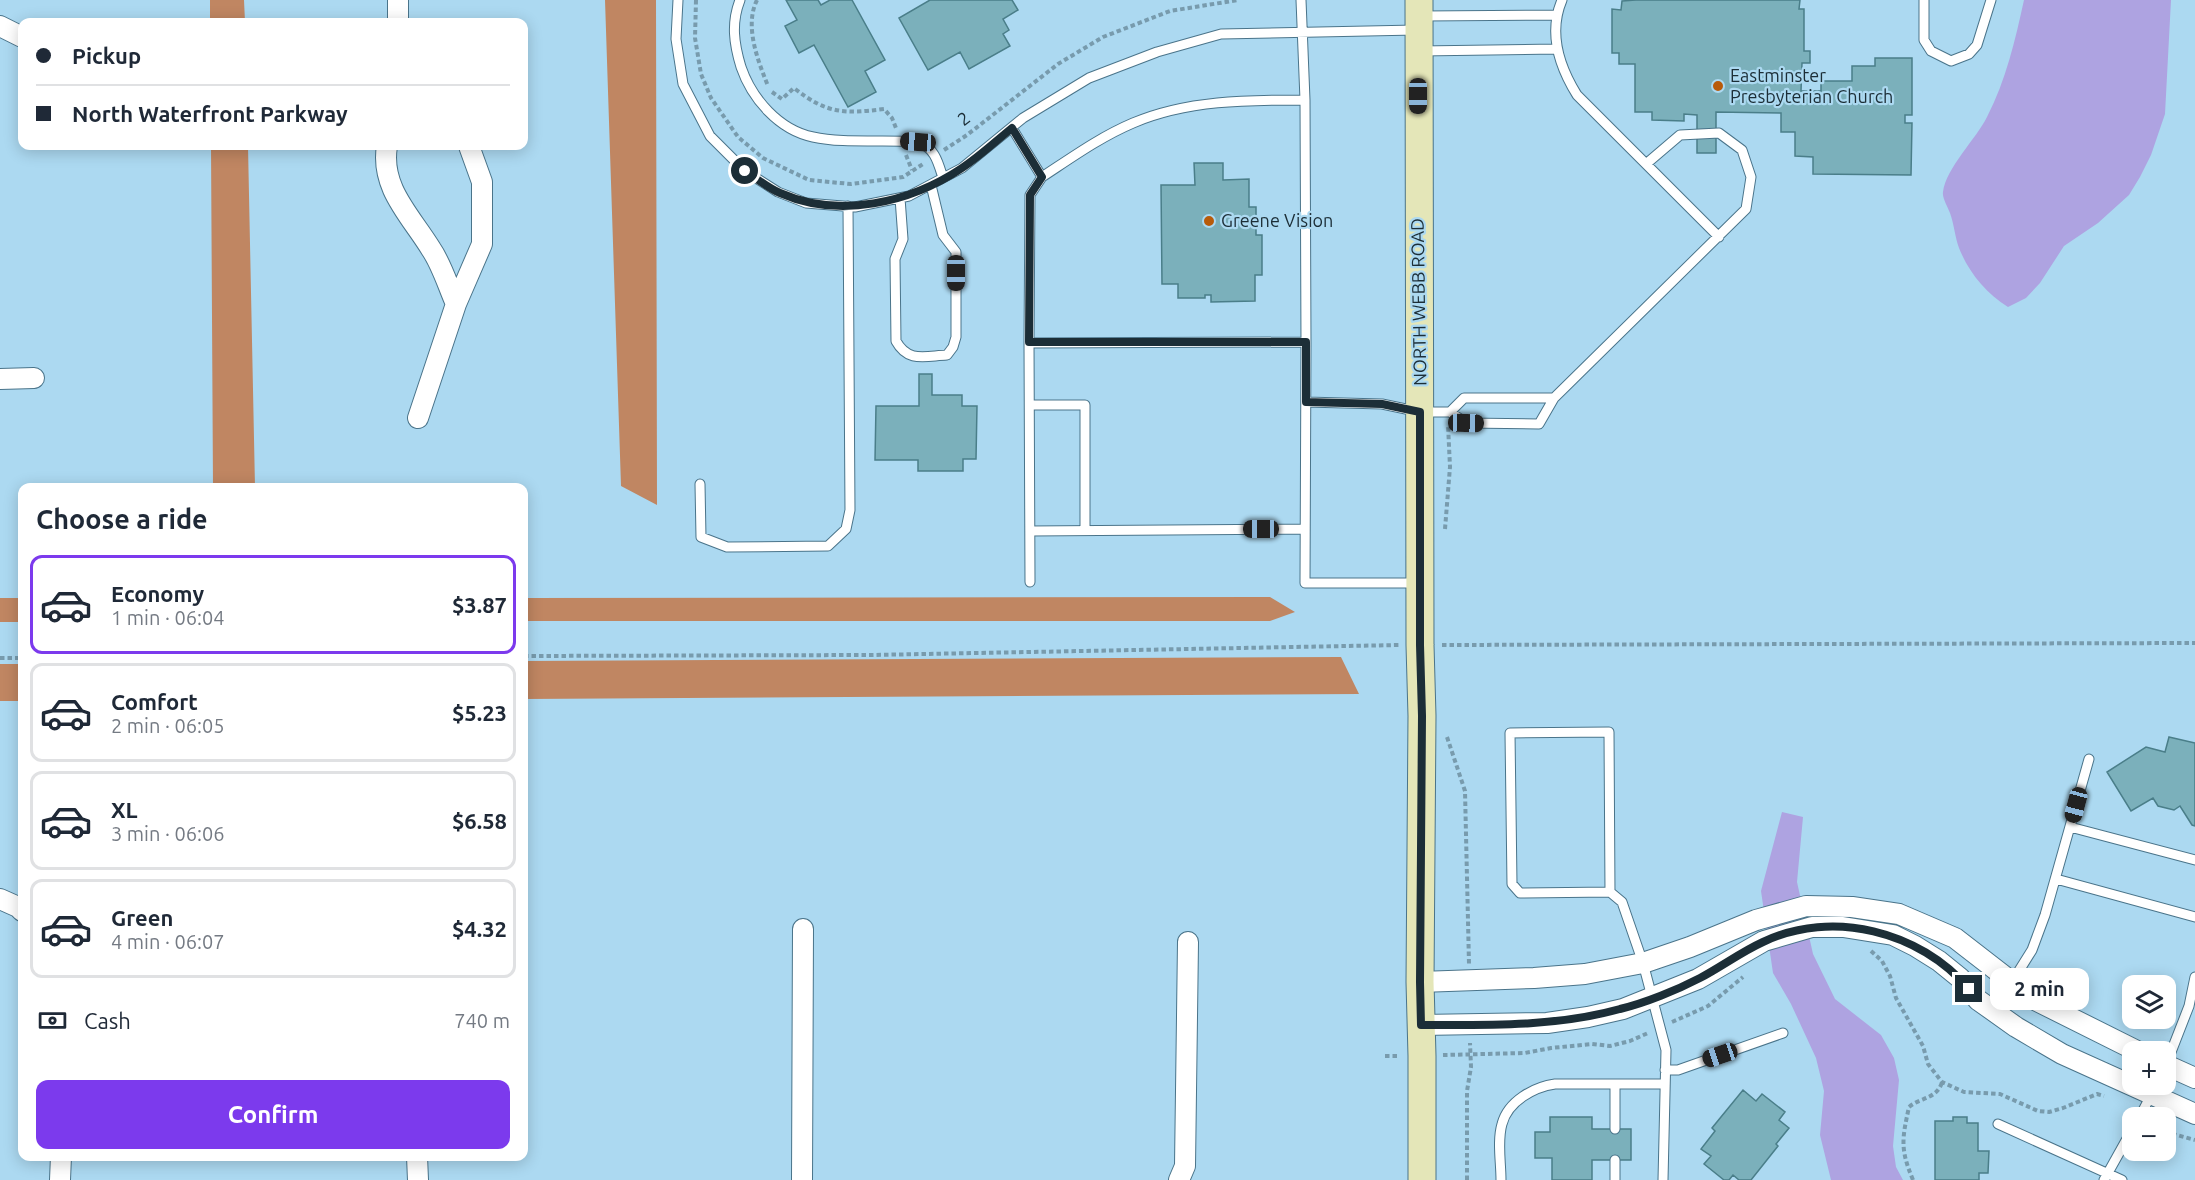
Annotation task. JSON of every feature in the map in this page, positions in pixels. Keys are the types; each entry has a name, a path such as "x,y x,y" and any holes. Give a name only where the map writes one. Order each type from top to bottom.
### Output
{"main road":[{"name":"NORTH WEBB ROAD","path":"1418,24 1439,412 1420,584 1422,1180"}],"street":[{"path":"398,0 398,18"},
{"path":"0,26 18,35"},
{"path":"387,150 388,179 404,213 432,250 456,304"},
{"path":"418,418 456,304 482,244 482,182 470,150"},
{"path":"0,379 34,378"},
{"path":"0,899 18,907"},
{"path":"1420,982 1585,974 1643,963 1756,920 1806,906 1852,907 1899,914 1955,938 2035,1000 2122,1044"},
{"path":"1421,1025 1547,1023 1623,1009 1698,979 1764,941 1812,927 1843,927 1893,935 1915,946 1939,960 1978,1000 2016,1028 2062,1054 2122,1077"},
{"path":"802,1180 803,930"},
{"path":"1179,1180 1185,1166 1188,942"},
{"path":"2176,1069 2195,1078"},
{"path":"2164,1095 2195,1114"},
{"path":"60,1180 61,1161"},
{"path":"417,1161 418,1180"}],"lane":[{"path":"678,0 676,39 682,84 710,136 745,171 778,192 806,203 855,207 909,196 962,168 1023,118 1089,78 1157,52 1221,34 1302,32 1556,15"},
{"path":"740,0 733,33 743,74 754,94 776,119 790,129 811,137 829,140 901,140 927,145 936,155 943,178"},
{"path":"1301,0 1305,100 1305,583 1420,584"},
{"path":"1562,0 1556,15 1556,49 1566,78 1577,95 1719,237"},
{"path":"1924,0 1924,40 1931,51 1951,61 1969,54 1977,45 1991,0"},
{"path":"1418,24 1556,49"},
{"path":"1030,582 1030,195 1042,177 1098,141 1134,123 1188,107 1229,101 1305,100"},
{"path":"1012,128 1042,177"},
{"path":"1306,402 1382,404 1439,412 1466,423 1539,424 1554,398 1746,209 1751,177 1742,150 1719,133 1680,135 1647,164"},
{"path":"900,198 903,239 895,259 896,340 901,350 912,357 947,355 956,337 956,252 943,235 931,184"},
{"path":"700,484 701,537 727,547 828,546 846,529 850,510 848,206"},
{"path":"1029,342 1306,342"},
{"path":"1439,412 1464,398 1554,398"},
{"path":"1030,405 1085,405 1085,530"},
{"path":"1030,531 1305,529"},
{"path":"1610,892 1609,732 1510,733 1512,884 1520,893 1610,892 1622,902 1643,963 1666,1050 1663,1180"},
{"path":"2012,982 2032,950 2056,879 2089,759"},
{"path":"2070,827 2195,860"},
{"path":"2056,879 2195,917"},
{"path":"2175,1041 2189,1006 2195,977"},
{"path":"1665,1070 1678,1070 1783,1033"},
{"path":"1501,1180 1502,1122 1512,1106 1527,1093 1540,1086 1555,1084 1664,1084"},
{"path":"1615,1084 1615,1129"},
{"path":"1998,1124 2105,1177 2122,1180"},
{"path":"2105,1177 2122,1147"},
{"path":"1615,1160 1615,1180"}],"path":[{"name":"2","path":"696,0 695,38 701,74 711,98 738,136 763,158 808,180 851,184 903,177 967,135 1058,64 1103,37 1170,11 1238,0"},
{"path":"757,0 752,29 760,67 770,90 782,99 794,88 811,102 832,110 852,113 884,109 892,118 913,170"},
{"path":"1439,412 1450,467 1444,534"},
{"path":"1444,634 1445,657"},
{"path":"1444,645 2195,643"},
{"path":"528,656 859,655 1389,645"},
{"path":"0,658 18,658"},
{"path":"1447,728 1447,740 1465,791 1469,980"},
{"path":"1863,947 1870,950 1882,962 1890,975 1896,998 1923,1046 1928,1064 1942,1082 1964,1092 2000,1094 2038,1111 2049,1112 2097,1094 2109,1097"},
{"path":"1467,1180 1467,1091 1471,1067 1470,1025"},
{"path":"1914,1180 1906,1163 1902,1143 1909,1107 1919,1099 1931,1097 1939,1090 1942,1082"},
{"path":"2176,1135 2195,1140"}],"shaded area":[{"path":"210,0 244,0 245,18 210,18"},
{"path":"605,0 656,0 657,505 621,486"},
{"path":"2024,0 2171,0 2165,114 2151,155 2140,177 2129,195 2098,223 2064,246 2040,283 2026,298 2008,307 1985,289 1968,266 1959,248 1943,192 1950,173 1982,126 2000,89"},
{"path":"211,150 248,150 255,483 213,483"},
{"path":"1270,597 1295,612 1270,621 528,621 528,598"},
{"path":"0,598 18,598 18,622 0,622"},
{"path":"1341,657 1359,694 528,699 528,661"},
{"path":"0,664 18,664 18,701 0,701"},
{"path":"1782,812 1803,817 1797,882 1813,954 1835,999 1881,1035 1894,1058 1899,1080 1893,1146 1896,1167 1903,1180 1831,1180 1820,1135 1824,1091 1816,1058 1791,1004 1773,973 1761,891"}],"building":[{"path":"786,0 818,0 821,5 830,0 852,0 885,60 865,71 876,92 848,107 814,45 799,53 785,26 797,20"},
{"path":"930,0 1012,0 1018,10 1003,19 1009,30 1003,34 1010,46 969,69 960,52 928,70 899,18"},
{"name":"Eastminster Presbyterian Church","path":"1800,0 1799,9 1804,9 1804,51 1810,51 1810,63 1802,63 1801,91 1821,91 1821,81 1852,81 1852,66 1875,66 1875,58 1912,58 1912,115 1905,115 1905,123 1912,123 1911,175 1813,174 1813,157 1795,156 1795,132 1781,132 1781,113 1716,112 1716,153 1697,153 1697,115 1684,114 1684,121 1652,120 1652,112 1635,112 1635,64 1619,64 1619,53 1612,53 1612,9 1621,10 1622,1"},
{"name":"Greene Vision","path":"1194,163 1223,163 1223,180 1249,179 1249,207 1256,207 1256,235 1262,235 1262,275 1255,275 1255,301 1211,302 1211,295 1205,295 1205,298 1178,298 1178,284 1162,284 1161,185 1195,185"},
{"path":"919,374 932,374 932,395 962,395 962,406 977,406 976,459 963,459 963,471 918,471 918,460 875,460 876,406 919,406"},
{"path":"2169,737 2195,743 2195,826 2180,806 2174,810 2158,806 2153,798 2131,811 2107,772 2146,747 2165,752"},
{"path":"1743,1090 1756,1101 1762,1094 1785,1112 1779,1120 1789,1128 1751,1180 1739,1180 1733,1175 1729,1180 1724,1180 1704,1164 1711,1156 1701,1149 1715,1131 1712,1128"},
{"path":"1550,1117 1592,1117 1592,1129 1631,1129 1631,1160 1592,1160 1592,1180 1552,1180 1552,1158 1535,1158 1535,1132 1550,1132"},
{"path":"1953,1117 1967,1117 1967,1123 1978,1123 1978,1151 1989,1151 1988,1173 1979,1173 1979,1180 1935,1180 1935,1121 1953,1121"}],"place":[{"name":"Eastminster Presbyterian Church","path":"1718,86"},
{"name":"Greene Vision","path":"1209,221"}],"route":[{"path":"745,171 778,192 806,203 855,207 909,196 962,168 1012,128 1042,177 1030,195 1029,342 1306,342 1306,402 1382,404 1420,412 1421,1025 1547,1023 1623,1009 1698,979 1764,941 1812,927 1843,927 1893,935 1939,960 1969,989"}]}
